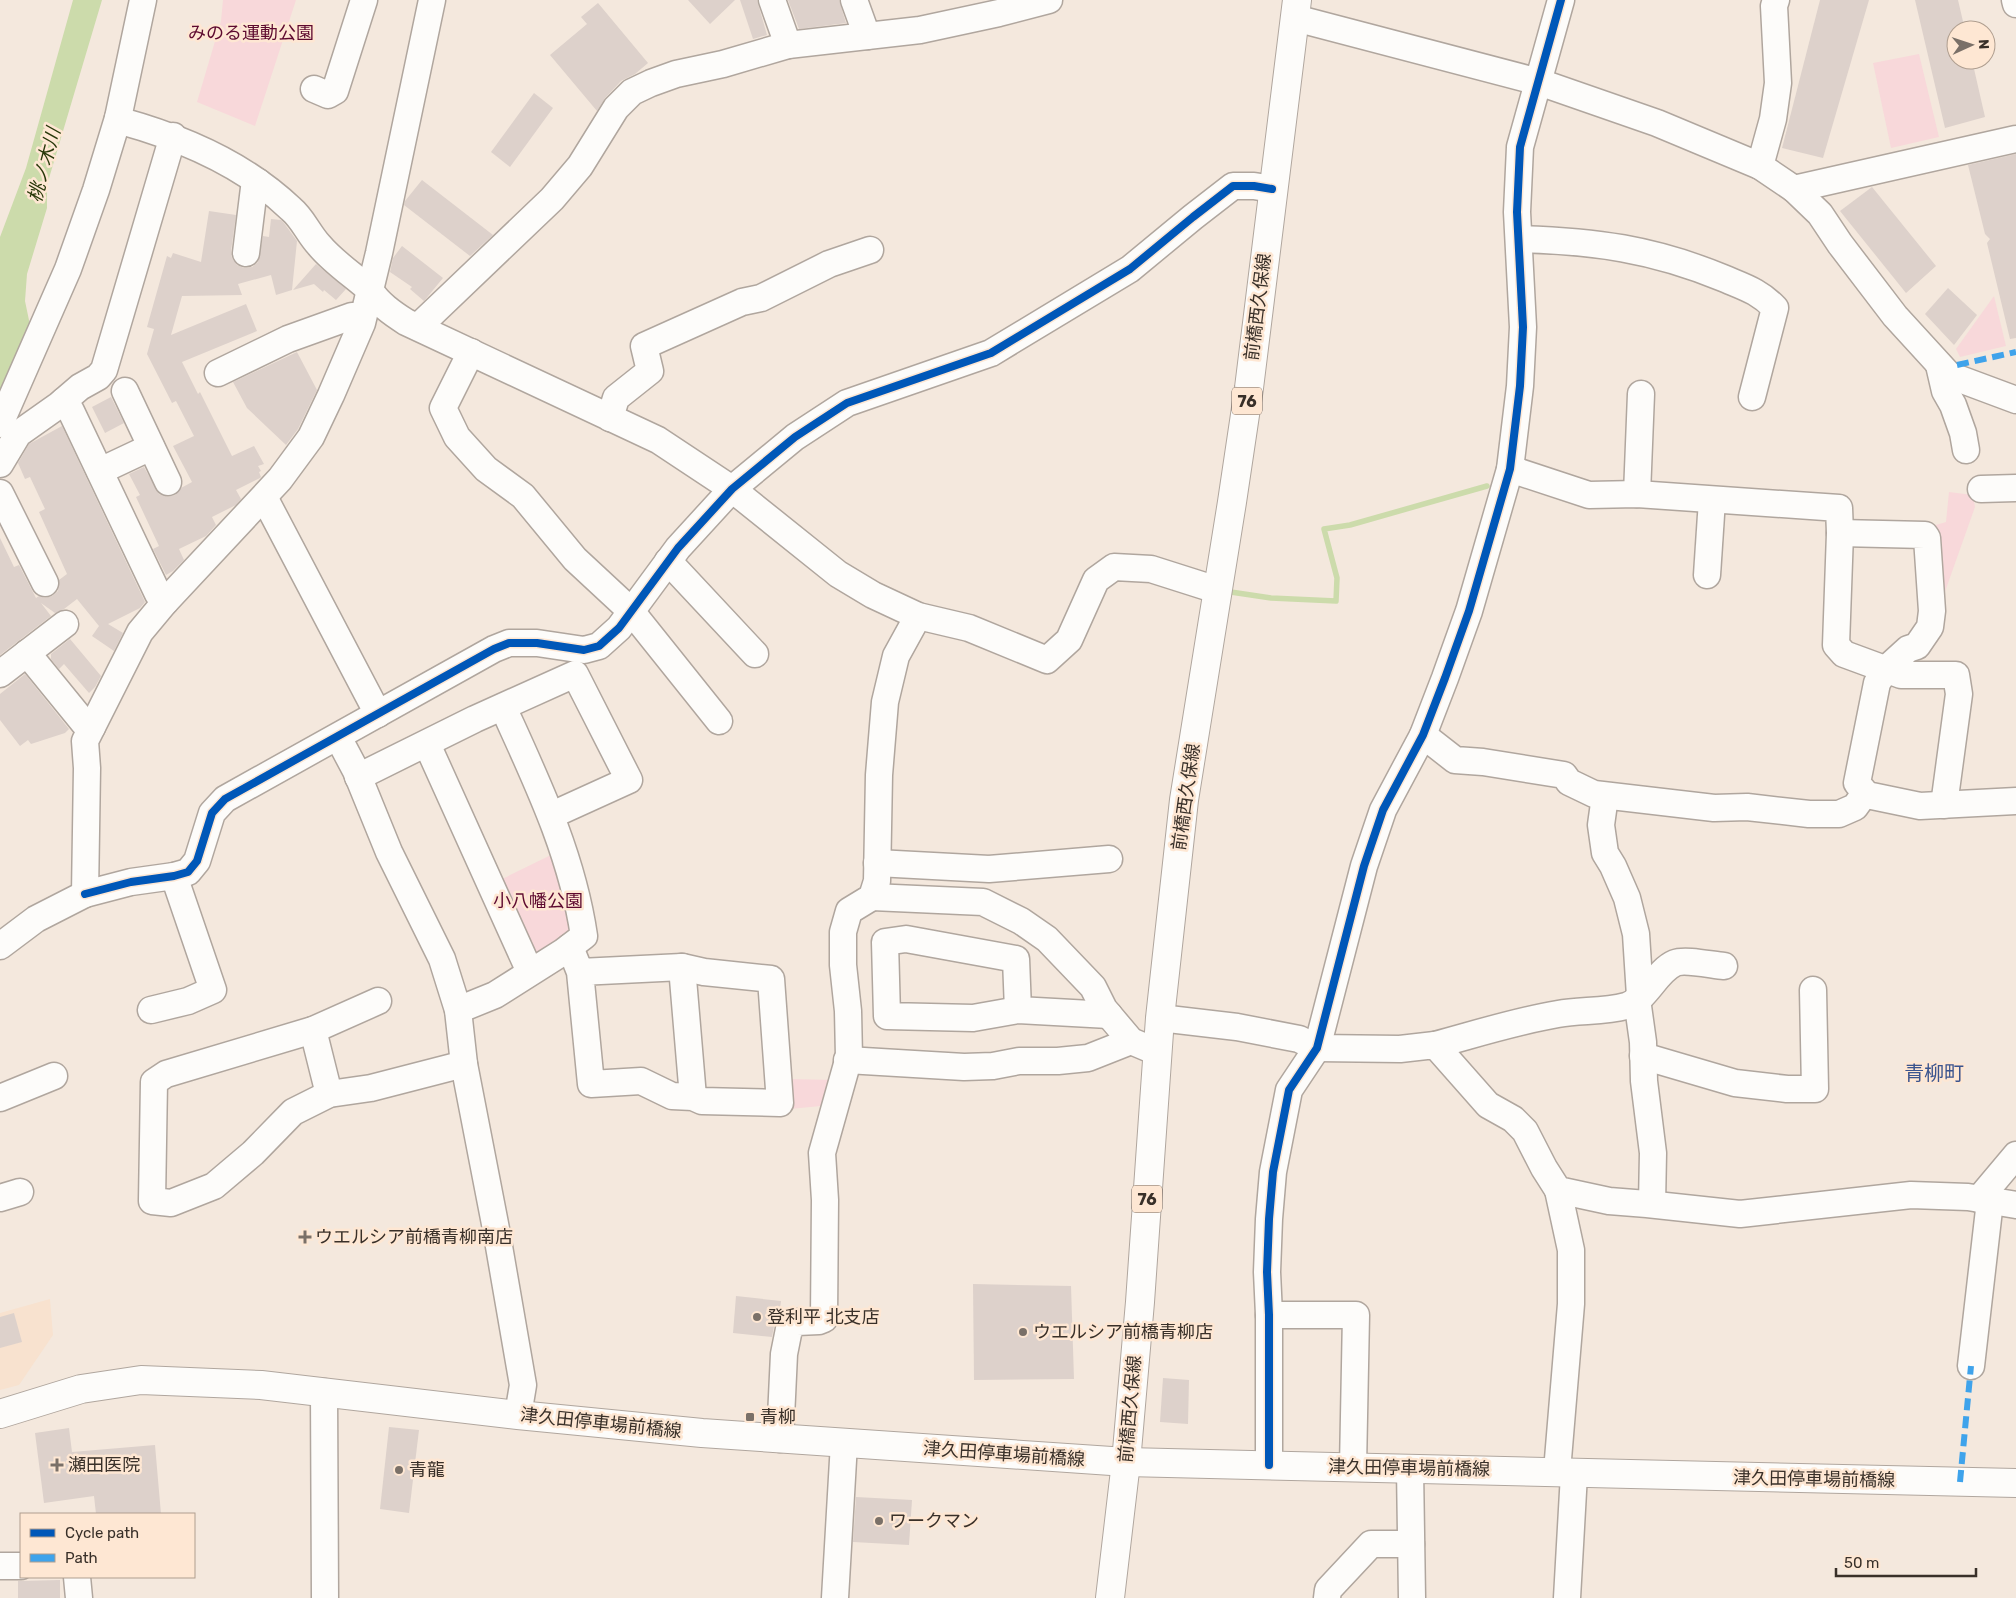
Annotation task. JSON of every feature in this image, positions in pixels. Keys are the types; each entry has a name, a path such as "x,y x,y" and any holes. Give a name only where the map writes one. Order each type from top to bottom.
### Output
{"main road":[{"name":"前橋西久保線","path":"1110,1598 1126,1462 1141,1292 1160,1018 1184,800 1247,398 1296,9"},
{"name":"津久田停車場前橋線","path":"0,1414 81,1390 141,1380 261,1385 518,1415 702,1433 1126,1462 2016,1483"}],"street":[{"path":"0,424 68,269 96,190 118,118 143,0"},
{"path":"314,89 328,95 336,91 364,0"},
{"path":"85,894 85,741 140,632 165,602 280,480 311,436 332,395 364,316 403,144 432,0"},
{"path":"772,0 788,45"},
{"path":"854,0 867,36"},
{"path":"418,327 552,199 580,166 616,108 632,92 676,74 723,64 788,45 920,30 999,7 1049,0"},
{"path":"1269,1464 1269,1315 1266,1272 1272,1172 1289,1090 1317,1048 1364,866 1383,810 1423,735 1446,678 1469,611 1510,468 1520,386 1523,327 1517,212 1520,147 1561,0"},
{"path":"1760,166 1773,119 1778,83 1774,6 1776,0"},
{"path":"2015,0 2016,4"},
{"path":"1296,9 1539,82 1657,123 1760,166 1794,189 1820,214 1840,244 1895,316 1949,375 2016,400"},
{"path":"118,118 121,121 173,136 232,166 258,182 292,210 318,244 370,290 376,300 406,322 658,440 732,489 838,574 873,595 918,616 969,628 1047,660 1069,640 1096,580 1114,567 1151,569 1217,590"},
{"path":"0,464 18,434 80,387 98,377 104,370 173,136"},
{"path":"1794,189 2016,139"},
{"path":"246,253 254,188 258,182"},
{"path":"0,946 36,919 85,894 131,882 174,876 188,872 197,860 212,813 225,799 494,649 509,643 538,643 584,650 599,646 619,628 678,548 732,489 795,437 847,403 991,353 1130,269 1233,186 1254,186 1272,189"},
{"path":"1519,239 1570,240 1627,247 1694,266 1763,296 1775,308 1752,397"},
{"path":"610,418 616,398 650,371 644,346 742,302 762,298 829,264 870,250"},
{"path":"218,373 288,339 352,316 364,316"},
{"path":"471,352 443,408 457,437 486,469 523,496 575,559 631,611 719,721"},
{"path":"1939,365 1944,391 1953,405 1963,433 1966,450"},
{"path":"125,391 168,482"},
{"path":"1636,494 1641,394"},
{"path":"64,401 71,411 158,594 165,602"},
{"path":"100,471 151,447"},
{"path":"1510,468 1589,495 1636,494 1839,508 1840,533 1836,645 1844,654 1901,675 1956,675 1959,694 1944,805"},
{"path":"1981,489 2016,488"},
{"path":"0,493 45,582"},
{"path":"264,497 378,714"},
{"path":"1707,575 1712,500"},
{"path":"1840,533 1925,535 1927,538 1932,611 1930,627 1917,646 1908,649 1886,669 1877,683 1857,783 1865,793 1920,806 2016,801"},
{"path":"668,561 755,654"},
{"path":"872,896 877,882 879,775 885,702 896,656 918,616"},
{"path":"0,674 65,624"},
{"path":"27,653 84,722 92,727"},
{"path":"358,777 576,674 629,780 552,815"},
{"path":"458,1010 495,995 584,936 575,887 552,815 504,707"},
{"path":"1423,735 1455,760 1564,775 1570,782 1594,794 1605,796 1714,808 1747,807 1809,814 1839,814 1855,807 1865,793"},
{"path":"338,737 358,777 389,852 442,959 458,1010 464,1064 496,1229 523,1385 518,1415"},
{"path":"427,744 530,972"},
{"path":"1605,796 1601,825 1605,853 1627,898 1636,934 1643,1056 1653,1153 1652,1204"},
{"path":"877,863 989,868 1109,859"},
{"path":"151,1010 188,1001 213,990 174,876"},
{"path":"780,1439 784,1354 789,1329 797,1322 820,1321 824,1319 825,1200 822,1153 848,1060 848,1012 843,965 843,932 849,911 872,896 983,902 1021,921 1048,939 1093,987 1109,1015 1131,1041 1157,1052"},
{"path":"1018,1010 1016,959 906,939 886,942 887,1016 973,1018 1018,1010 1109,1015"},
{"path":"570,947 580,972 591,1084 641,1081 672,1096 692,1097 702,1101 780,1103 771,978 704,972 682,967 580,972"},
{"path":"1160,1018 1237,1027 1299,1039 1317,1048 1400,1050 1435,1045 1559,1014 1628,1006 1675,963 1702,963 1724,966"},
{"path":"682,967 692,1097"},
{"path":"1643,1056 1735,1083 1770,1088 1815,1089 1813,990"},
{"path":"378,1001 313,1030 166,1074 154,1082 152,1201 171,1203 214,1186 253,1153 293,1112 329,1094 371,1088 464,1064"},
{"path":"313,1030 329,1094"},
{"path":"848,1060 993,1066 1019,1061 1058,1061 1088,1058 1131,1041"},
{"path":"1435,1045 1488,1106 1513,1119 1525,1131 1558,1190 1571,1250 1565,1473 1567,1598"},
{"path":"0,1098 54,1076"},
{"path":"1971,1366 1985,1200 2016,1155"},
{"path":"1558,1190 1609,1202 1652,1204 1740,1214 1911,1196 1968,1197 2016,1205"},
{"path":"1269,1315 1356,1315 1353,1467"},
{"path":"324,1392 325,1598"},
{"path":"835,1598 844,1443"},
{"path":"1410,1469 1412,1598"},
{"path":"1327,1598 1328,1590 1371,1544 1411,1544"},
{"path":"0,1566 20,1566"},
{"path":"77,1578 79,1598"}],"shaded area":[{"path":"50,1299 53,1335 19,1385 0,1390 0,1313"}],"green space":[{"name":"みのる運動公園","path":"223,0 296,0 255,126 197,102 221,21"},
{"path":"1919,54 1939,137 1891,148 1873,63"},
{"path":"1994,296 2006,346 1960,357 1956,349"},
{"path":"1949,492 1973,495 1975,507 1936,617 1929,527 1946,522"},
{"name":"小八幡公園","path":"555,853 579,935 531,965 494,883"},
{"path":"789,1079 836,1080 831,1105 790,1109"}],"water":[{"name":"桃ノ木川","path":"73,0 102,0 47,185 47,208 27,274 25,301 30,325 0,391 0,237 26,168"}],"building":[{"path":"688,0 735,0 710,24"},
{"path":"740,0 757,0 767,35 753,39"},
{"path":"788,0 839,0 846,23 799,29"},
{"path":"1820,0 1869,0 1823,158 1782,148"},
{"path":"1915,0 1958,0 1963,20 1946,20 1946,70 1974,70 1985,117 1945,128"},
{"path":"598,3 648,63 635,74 621,81 605,98 597,111 550,55 587,24 581,17"},
{"path":"534,93 553,108 510,167 491,152"},
{"path":"2016,154 2016,338 2010,339 1987,243 1990,239 1985,234 1968,165"},
{"path":"422,180 493,235 470,256 404,205 405,201"},
{"path":"1872,187 1936,266 1906,293 1840,211"},
{"path":"209,211 236,215 231,251 232,258 237,265 244,268 252,267 258,262 263,236 269,237 271,219 281,220 297,241 292,290 276,295 271,275 238,284 242,295 182,296 171,335 246,304 257,331 182,362 198,394 200,392 232,456 254,446 264,464 258,466 261,471 259,472 260,478 236,490 241,499 236,505 212,517 216,525 206,536 179,549 184,560 166,575 153,549 159,546 136,497 140,495 129,474 144,467 159,494 166,497 175,495 181,488 192,482 173,446 194,436 176,401 172,403 147,354 154,329 147,327 167,256 171,258 173,253 201,262"},
{"path":"402,246 443,278 424,301 410,289 412,287 390,272 393,258"},
{"path":"316,264 346,289 336,300 314,284 293,290"},
{"path":"1948,288 1977,315 1954,345 1925,314"},
{"path":"297,352 317,390 298,429 286,445 247,408 233,382"},
{"path":"111,397 124,423 105,433 92,407"},
{"path":"62,426 145,602 140,608 108,624 123,633 114,651 92,636 99,626 77,599 55,613 41,603 51,616 0,655 0,538 14,567 19,565 36,598 39,596 45,598 52,596 58,591 59,580 67,574 39,512 45,509 30,477 25,479 18,463 29,444"},
{"path":"70,639 101,676 89,693 64,664 59,669 51,659 51,654"},
{"path":"25,674 69,729 65,733 31,744 28,740 20,746 0,720 0,694"},
{"name":"ウエルシア前橋青柳店","path":"973,1284 1071,1286 1074,1379 974,1380"},
{"name":"登利平 北支店","path":"736,1296 781,1301 779,1318 774,1326 772,1337 733,1333"},
{"path":"14,1313 22,1342 0,1348 0,1317"},
{"path":"1163,1378 1189,1380 1188,1424 1160,1422"},
{"name":"青龍","path":"389,1427 419,1430 409,1513 380,1509"},
{"path":"69,1428 72,1452 155,1445 161,1513 96,1513 94,1496 44,1503 35,1433"},
{"name":"ワークマン","path":"856,1497 912,1500 909,1545 853,1542"},
{"path":"60,1580 60,1598 18,1598 18,1581"}],"waterway":[{"path":"1224,591 1271,598 1336,601 1337,578 1324,529 1350,525 1487,486"}],"marked path":[{"path":"1957,365 2016,352"},
{"path":"1960,1482 1971,1366"}],"cycle path":[{"path":"1269,1465 1269,1315 1267,1272 1269,1219 1273,1172 1289,1090 1317,1048 1364,866 1383,810 1423,735 1445,678 1469,611 1510,469 1520,386 1523,327 1517,212 1520,147 1561,0"},
{"path":"85,894 131,882 174,876 188,872 197,861 212,813 225,799 494,649 509,643 537,643 584,650 599,646 619,628 678,548 732,489 795,437 847,403 991,353 1130,269 1233,186 1254,186 1272,189"}],"place":[{"name":"ウエルシア前橋青柳南店","path":"305,1237"},
{"name":"登利平 北支店","path":"757,1317"},
{"name":"ウエルシア前橋青柳店","path":"1023,1332"},
{"name":"青柳","path":"750,1417"},
{"name":"瀬田医院","path":"57,1465"},
{"name":"青龍","path":"399,1470"},
{"name":"ワークマン","path":"879,1521"}],"district":[{"name":"青柳町","path":"1934,1073"}]}
